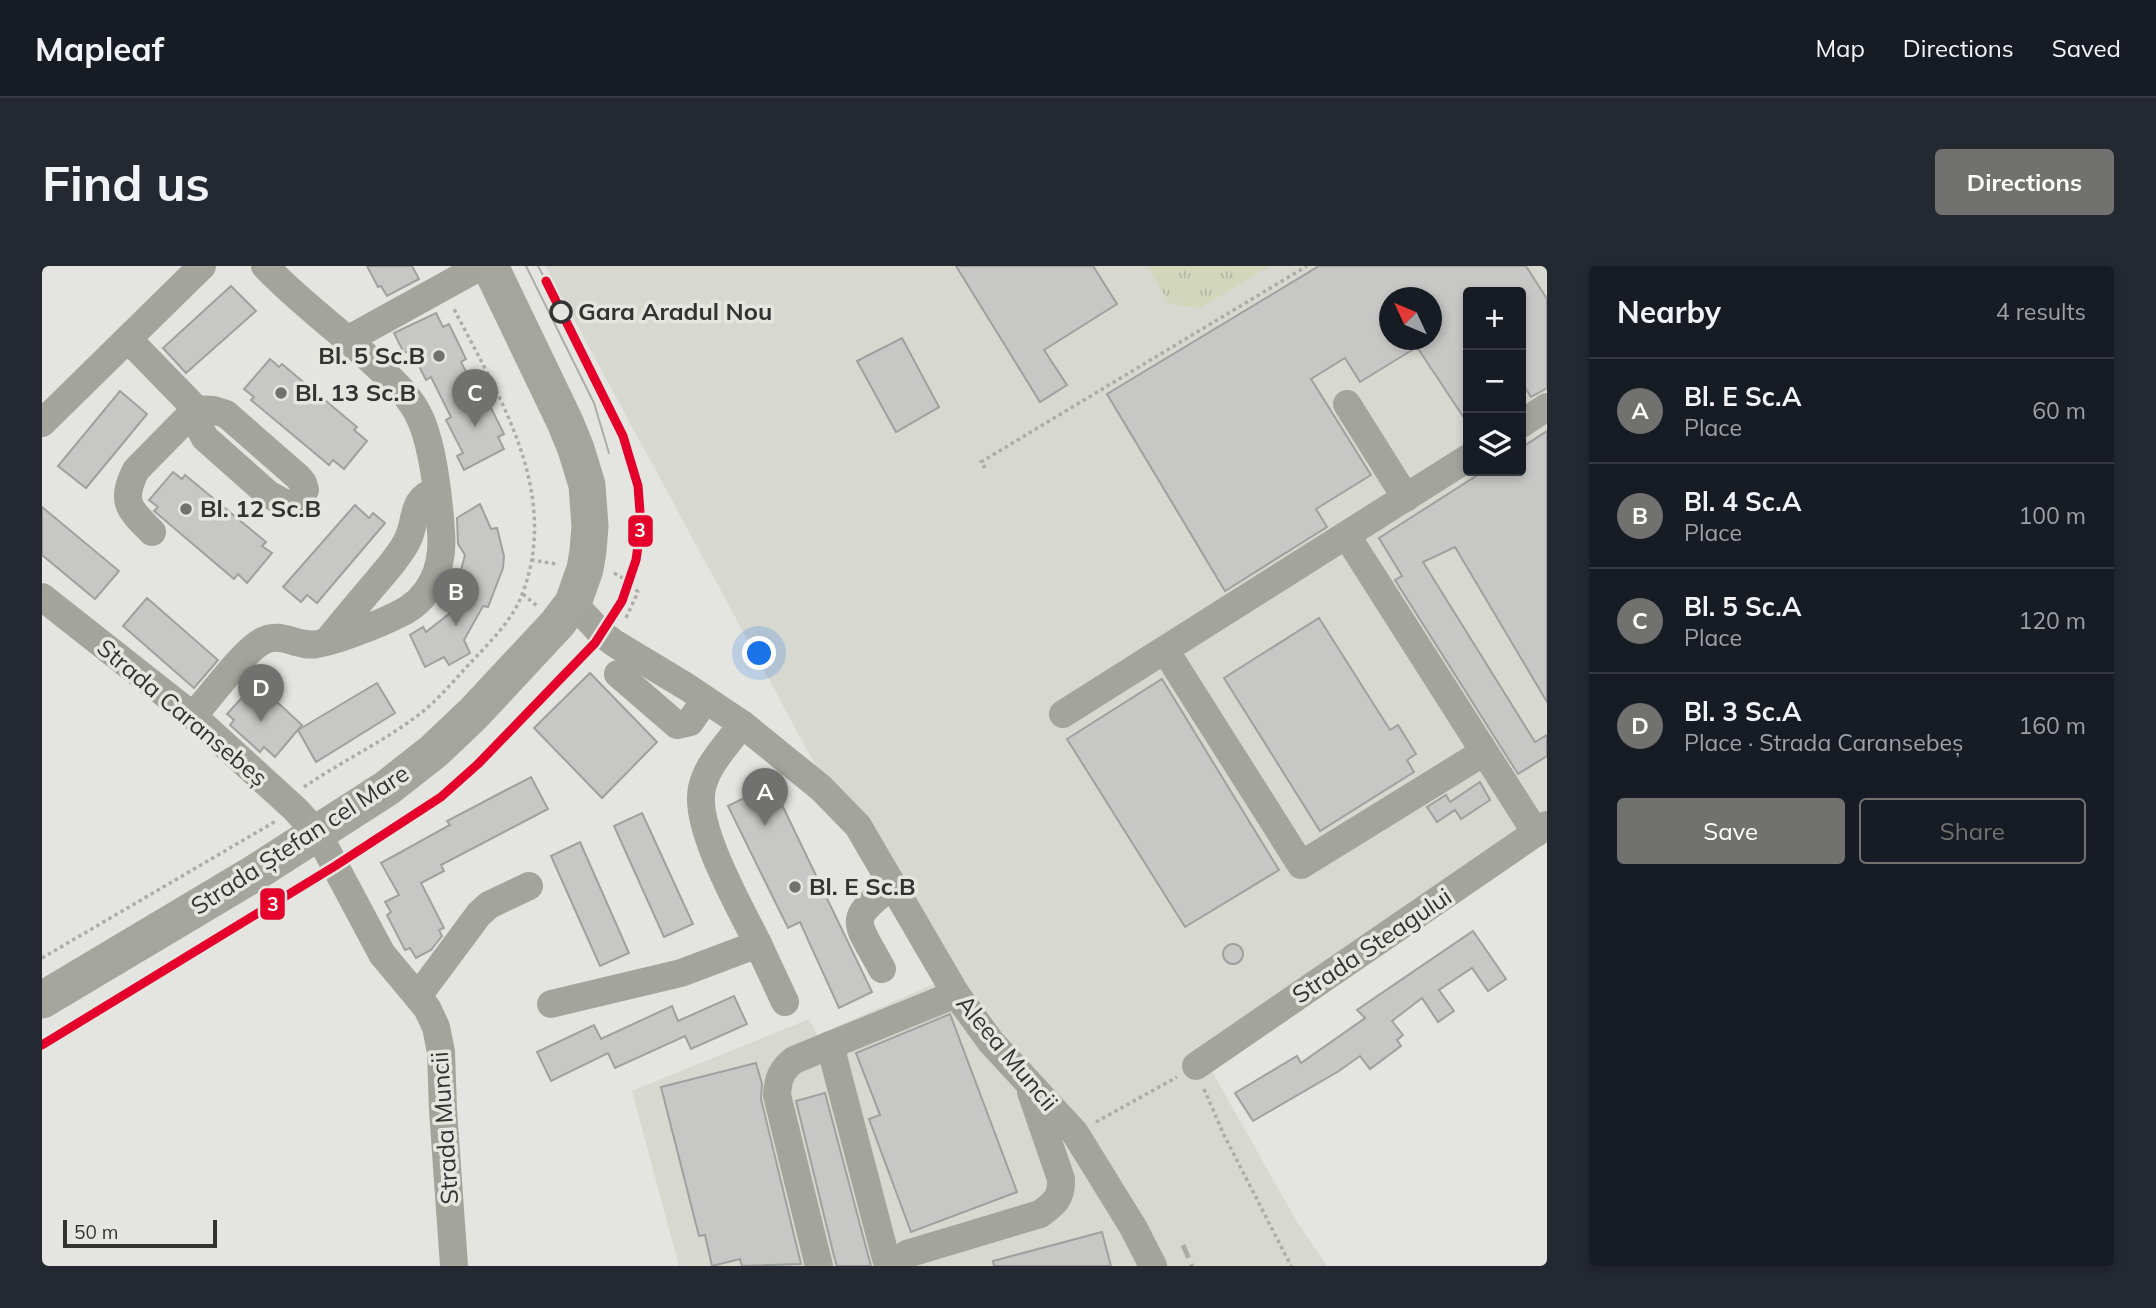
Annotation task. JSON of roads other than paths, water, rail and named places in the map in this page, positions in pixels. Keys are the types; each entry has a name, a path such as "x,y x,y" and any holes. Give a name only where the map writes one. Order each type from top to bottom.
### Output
{"main road":[{"name":"Strada Ștefan cel Mare","path":"42,1000 318,834 387,788 434,751 473,714 557,624 572,603 583,576 588,551 590,526 587,485 565,422 490,266"}],"street":[{"path":"42,423 202,266"},
{"path":"193,716 259,642 276,637 309,644 327,641 399,614 416,603 438,572 443,550 436,491 420,417 388,376 265,266"},
{"path":"348,339 481,266"},
{"path":"128,339 196,408 136,470 131,481 127,495 128,505 132,513 152,532"},
{"path":"1347,404 1406,498"},
{"path":"1526,421 1547,407"},
{"path":"1063,714 1463,461"},
{"path":"327,641 397,557 407,541 420,500 424,495 436,491"},
{"path":"1347,536 1484,752 1541,829"},
{"name":"Strada Caransebeș","path":"42,597 193,716 295,809 318,834"},
{"name":"Aleea Muncii","path":"572,603 614,643 742,724 821,788 858,826 956,994 992,1042 1075,1133 1133,1227 1153,1266"},
{"path":"1165,650 1301,865 1484,752"},
{"path":"618,674 677,725 690,722 705,700"},
{"path":"742,724 706,777 701,789 700,813 707,836 785,1002"},
{"name":"Strada Steagului","path":"1196,1066 1541,829"},
{"name":"Strada Muncii","path":"318,834 378,947 428,1008 436,1027 441,1052 454,1266"},
{"path":"882,969 859,925 860,914 867,904 893,885"},
{"path":"418,996 479,914 489,905 529,886"},
{"path":"551,1004 681,973 758,944"},
{"path":"819,1266 777,1095 778,1080 784,1068 794,1060 956,994"},
{"path":"830,1045 890,1266 907,1254 1040,1214 1057,1202 1062,1191 1061,1179 1027,1081"}],"tram line":[{"path":"526,266 594,403 609,453"},
{"path":"538,266 546,281"},
{"name":"3","path":"42,1045 335,866 441,797 478,764 595,643 622,601 636,560 641,525 638,486 623,436 546,281"}],"railway":[{"path":"1183,1245 1192,1266"}],"place":[{"name":"Gara Aradul Nou","path":"561,312"},
{"name":"Bl. 5 Sc.B","path":"439,356"},
{"name":"Bl. 13 Sc.B","path":"281,393"},
{"name":"Bl. 5 Sc.A","path":"475,427"},
{"name":"Bl. 12 Sc.B","path":"186,509"},
{"name":"Bl. 4 Sc.A","path":"456,626"},
{"name":"Bl. 3 Sc.A","path":"261,722"},
{"name":"Bl. E Sc.A","path":"765,826"},
{"name":"Bl. E Sc.B","path":"795,887"}]}
